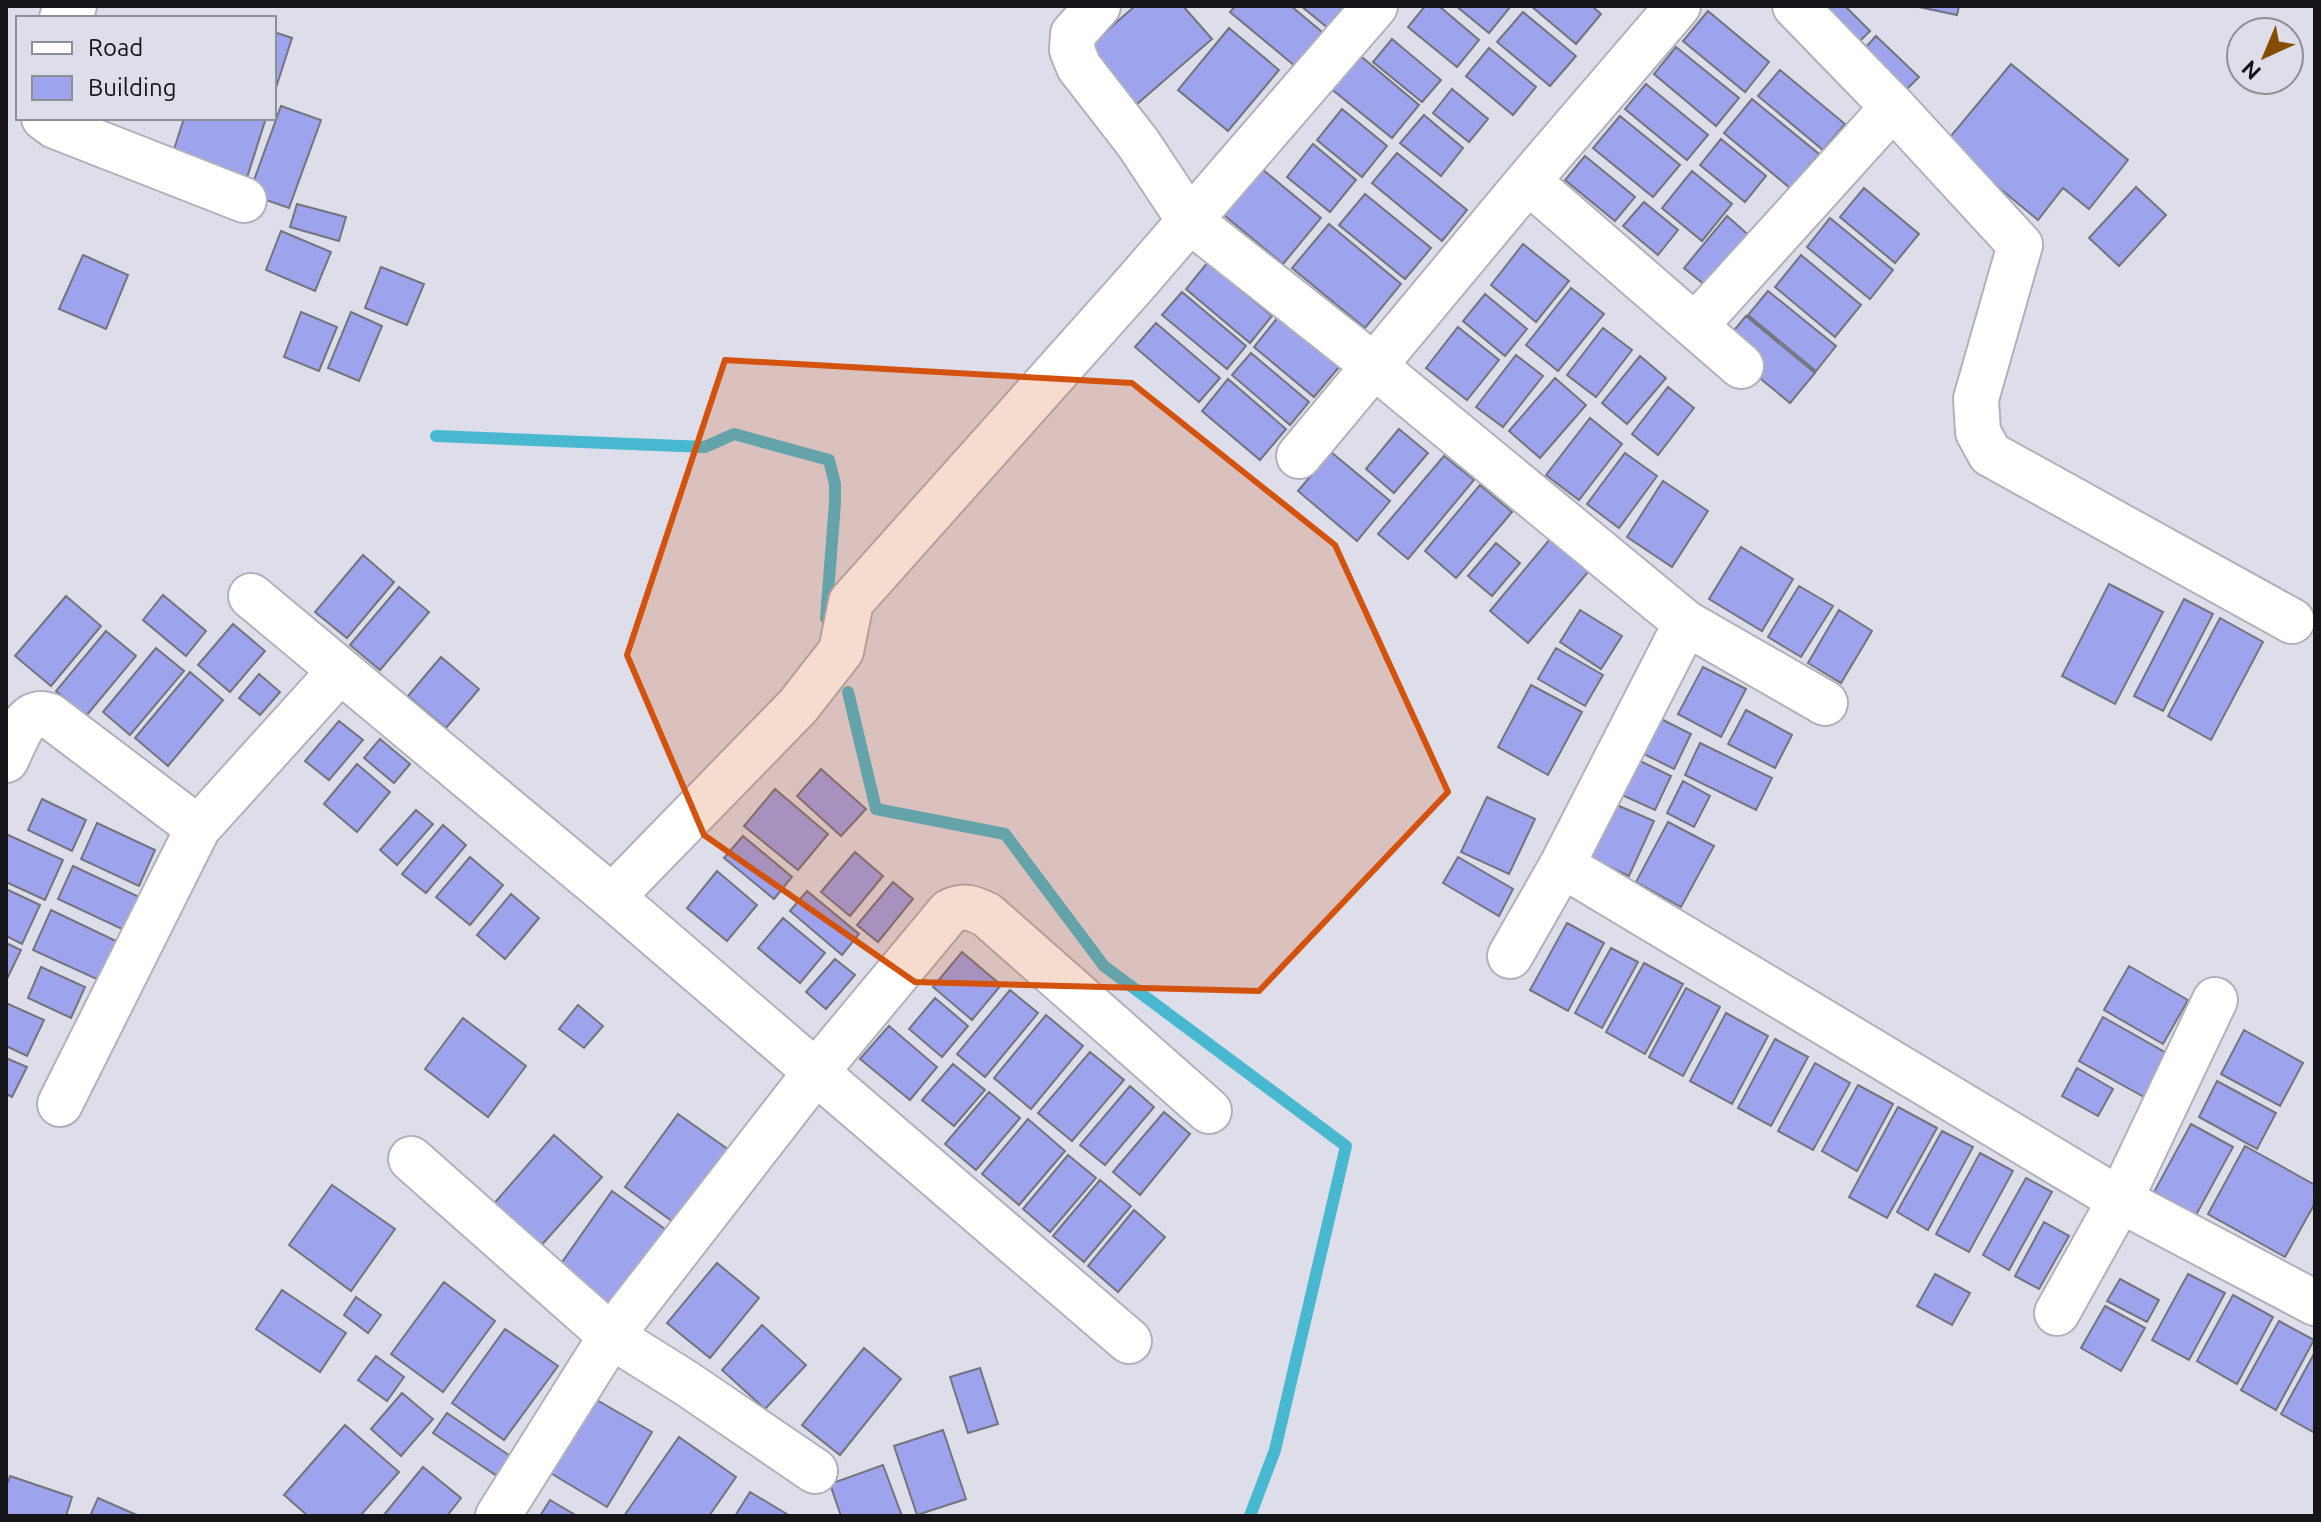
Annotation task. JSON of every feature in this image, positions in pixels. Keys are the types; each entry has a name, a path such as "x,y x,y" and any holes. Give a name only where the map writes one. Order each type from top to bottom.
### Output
{"street":[{"path":"1098,6 1073,34 1072,50 1079,67 1138,143 1189,220 1373,365 1686,623 1825,703"},
{"path":"612,897 798,706 841,651 851,602 1134,285 1375,6"},
{"path":"1299,456 1678,6"},
{"path":"1795,6 2020,245 1976,399 1978,432 1990,454 2292,621"},
{"path":"1695,326 1893,107"},
{"path":"47,120 55,126 244,200"},
{"path":"1528,181 1741,366"},
{"path":"251,596 612,897 1129,1341"},
{"path":"1510,956 1562,865 1686,623"},
{"path":"60,1104 198,828 340,671"},
{"path":"6,760 26,721 33,713 42,712 198,828"},
{"path":"1562,865 2120,1200 2314,1300"},
{"path":"498,1516 611,1336 815,1073 949,912 958,907 971,907 987,915 1209,1111"},
{"path":"2057,1313 2120,1200 2215,1000"},
{"path":"411,1159 611,1336 815,1471"}],"highlighted area":[{"path":"725,360 1132,383 1335,545 1448,792 1259,991 915,982 704,835 627,655"}],"building":[{"path":"1135,6 1183,6 1212,39 1129,111 1080,54"},
{"path":"1235,6 1291,6 1322,32 1295,66 1230,12"},
{"path":"1301,6 1346,6 1328,28"},
{"path":"1425,6 1439,6 1479,40 1457,67 1408,27"},
{"path":"1456,6 1511,6 1489,33"},
{"path":"1531,6 1592,6 1601,14 1576,44"},
{"path":"1822,6 1845,6 1870,31 1851,50"},
{"path":"1914,6 1959,6 1957,15"},
{"path":"1708,11 1769,62 1745,92 1683,41"},
{"path":"1523,12 1576,56 1550,86 1497,42"},
{"path":"1229,28 1279,70 1228,131 1178,90"},
{"path":"276,33 292,38 276,88"},
{"path":"1876,36 1919,77 1899,97 1856,58"},
{"path":"1392,39 1441,80 1422,102 1373,62"},
{"path":"1676,47 1739,98 1716,126 1654,74"},
{"path":"1489,48 1536,87 1513,115 1466,76"},
{"path":"1357,53 1419,105 1392,138 1329,87"},
{"path":"2011,64 2128,160 2089,209 2063,188 2038,220 1945,143"},
{"path":"1780,70 1845,124 1823,150 1758,96"},
{"path":"1646,84 1708,135 1687,160 1625,109"},
{"path":"1452,89 1488,119 1469,142 1433,113"},
{"path":"1752,99 1819,154 1790,188 1724,133"},
{"path":"281,106 321,120 289,208 249,194"},
{"path":"1342,109 1387,146 1362,177 1317,140"},
{"path":"1424,115 1463,148 1441,176 1400,143"},
{"path":"1620,116 1680,165 1653,197 1593,148"},
{"path":"183,120 265,120 244,187 170,162"},
{"path":"1721,139 1766,176 1745,202 1700,165"},
{"path":"1313,144 1356,180 1330,212 1287,177"},
{"path":"1397,153 1467,210 1442,241 1372,183"},
{"path":"1585,156 1635,197 1615,221 1565,180"},
{"path":"1262,169 1321,218 1283,264 1224,215"},
{"path":"1692,171 1732,204 1702,241 1662,208"},
{"path":"2136,187 2166,215 2119,266 2089,238"},
{"path":"1864,188 1919,234 1895,263 1840,217"},
{"path":"1365,194 1431,248 1405,279 1339,225"},
{"path":"1644,202 1678,230 1658,255 1623,226"},
{"path":"297,204 346,217 339,241 290,227"},
{"path":"1727,216 1752,238 1710,289 1684,268"},
{"path":"1830,218 1893,270 1870,299 1807,247"},
{"path":"1329,224 1401,284 1365,328 1292,268"},
{"path":"281,231 331,252 315,291 266,270"},
{"path":"1523,244 1569,281 1536,322 1491,285"},
{"path":"83,255 128,275 106,329 59,309"},
{"path":"1801,255 1861,305 1835,337 1775,287"},
{"path":"1208,262 1272,316 1250,343 1186,289"},
{"path":"381,267 424,284 407,325 365,308"},
{"path":"1571,288 1604,314 1558,371 1526,345"},
{"path":"1768,291 1836,346 1816,371 1748,315"},
{"path":"1182,292 1246,346 1227,369 1162,315"},
{"path":"1485,294 1527,329 1505,356 1463,321"},
{"path":"301,312 337,327 319,371 284,357"},
{"path":"351,312 382,326 359,381 328,368"},
{"path":"1279,316 1339,367 1314,397 1254,347"},
{"path":"1746,316 1815,373 1790,403 1721,346"},
{"path":"1156,323 1220,378 1199,402 1135,347"},
{"path":"1458,327 1499,360 1467,400 1426,368"},
{"path":"1603,328 1632,350 1596,397 1567,375"},
{"path":"1251,353 1309,402 1290,425 1232,375"},
{"path":"1516,355 1543,376 1503,427 1476,407"},
{"path":"1640,356 1666,378 1627,424 1602,403"},
{"path":"1555,378 1586,405 1540,458 1509,431"},
{"path":"1228,379 1286,429 1260,460 1202,411"},
{"path":"1668,387 1694,408 1658,455 1632,434"},
{"path":"1590,418 1622,444 1579,500 1546,475"},
{"path":"1399,429 1428,453 1394,493 1366,469"},
{"path":"1331,452 1390,501 1357,541 1298,491"},
{"path":"1625,453 1657,476 1619,528 1587,504"},
{"path":"1444,456 1474,480 1408,559 1378,534"},
{"path":"1663,481 1708,511 1672,567 1627,537"},
{"path":"1480,485 1512,512 1456,578 1425,551"},
{"path":"1550,539 1589,571 1528,643 1490,611"},
{"path":"1496,543 1520,563 1492,596 1468,576"},
{"path":"1741,547 1793,579 1762,631 1709,599"},
{"path":"363,555 394,582 347,638 315,612"},
{"path":"2109,584 2163,612 2115,704 2062,676"},
{"path":"1799,586 1833,606 1801,657 1768,637"},
{"path":"399,587 429,612 380,670 350,645"},
{"path":"163,595 206,631 186,656 143,620"},
{"path":"66,596 101,626 51,686 15,656"},
{"path":"2184,599 2213,614 2163,711 2134,696"},
{"path":"1580,610 1622,636 1601,669 1560,642"},
{"path":"1839,610 1872,631 1841,683 1808,663"},
{"path":"2220,618 2263,642 2211,740 2168,716"},
{"path":"233,624 265,651 230,692 198,665"},
{"path":"106,631 136,656 86,716 56,691"},
{"path":"156,648 184,671 130,735 103,712"},
{"path":"1556,648 1603,675 1585,706 1538,679"},
{"path":"441,657 479,689 446,728 408,696"},
{"path":"1703,667 1746,689 1721,737 1678,714"},
{"path":"190,672 223,700 168,766 135,738"},
{"path":"259,674 280,692 260,715 239,698"},
{"path":"1531,685 1582,712 1548,775 1498,747"},
{"path":"1746,710 1792,735 1775,768 1728,744"},
{"path":"1653,715 1691,734 1674,769 1636,750"},
{"path":"339,721 363,740 329,780 305,761"},
{"path":"380,739 410,764 394,783 364,758"},
{"path":"1700,743 1772,778 1756,810 1685,775"},
{"path":"1638,760 1671,776 1655,810 1622,795"},
{"path":"357,764 390,792 357,832 324,804"},
{"path":"821,769 866,809 841,836 797,796"},
{"path":"1683,781 1710,796 1694,827 1667,813"},
{"path":"775,789 828,834 798,870 744,826"},
{"path":"1487,797 1535,819 1509,874 1461,852"},
{"path":"42,799 86,820 72,851 28,830"},
{"path":"1610,802 1654,821 1629,876 1586,856"},
{"path":"416,810 433,824 397,865 380,850"},
{"path":"1668,822 1714,846 1681,907 1636,882"},
{"path":"97,823 155,850 139,886 81,859"},
{"path":"443,825 466,845 426,893 402,874"},
{"path":"6,834 63,860 45,900 6,882"},
{"path":"743,836 792,877 774,899 724,858"},
{"path":"855,852 883,876 850,916 821,892"},
{"path":"470,857 503,885 470,925 436,897"},
{"path":"1458,857 1513,889 1499,916 1443,883"},
{"path":"73,866 139,897 124,930 58,899"},
{"path":"717,871 757,905 727,941 687,908"},
{"path":"893,882 913,899 878,942 857,925"},
{"path":"6,889 40,905 22,944 6,936"},
{"path":"807,891 859,934 842,955 790,911"},
{"path":"511,894 539,918 505,959 477,935"},
{"path":"51,910 118,942 101,981 33,950"},
{"path":"783,918 825,953 800,983 758,948"},
{"path":"1567,923 1604,943 1568,1011 1530,990"},
{"path":"6,943 21,950 6,981"},
{"path":"1611,948 1638,962 1602,1028 1575,1013"},
{"path":"962,952 1001,985 972,1020 933,987"},
{"path":"835,959 855,975 826,1009 806,992"},
{"path":"1644,963 1683,984 1645,1054 1606,1032"},
{"path":"2129,966 2188,1000 2163,1044 2104,1010"},
{"path":"41,967 85,987 71,1018 28,998"},
{"path":"1686,988 1720,1007 1683,1076 1649,1057"},
{"path":"1010,990 1038,1013 985,1077 957,1054"},
{"path":"935,998 968,1026 942,1057 909,1029"},
{"path":"6,1003 44,1020 27,1056 6,1046"},
{"path":"578,1005 603,1026 584,1048 559,1029"},
{"path":"1726,1013 1768,1036 1732,1104 1690,1081"},
{"path":"1046,1015 1083,1046 1031,1109 994,1078"},
{"path":"2103,1017 2168,1054 2144,1097 2079,1061"},
{"path":"463,1018 526,1066 488,1117 425,1069"},
{"path":"889,1026 937,1067 910,1100 860,1059"},
{"path":"2244,1030 2303,1063 2280,1106 2221,1074"},
{"path":"1775,1039 1808,1057 1771,1126 1738,1108"},
{"path":"1090,1052 1124,1080 1072,1141 1038,1113"},
{"path":"6,1058 27,1067 12,1097 6,1094"},
{"path":"1815,1063 1850,1083 1813,1150 1778,1131"},
{"path":"953,1064 985,1090 954,1126 922,1100"},
{"path":"2077,1068 2113,1089 2098,1116 2062,1096"},
{"path":"2217,1081 2276,1113 2257,1149 2199,1117"},
{"path":"1858,1085 1893,1104 1857,1171 1822,1151"},
{"path":"1130,1086 1154,1107 1105,1165 1080,1145"},
{"path":"989,1092 1020,1118 976,1170 945,1144"},
{"path":"1898,1107 1937,1128 1887,1218 1849,1197"},
{"path":"1164,1112 1190,1134 1140,1195 1113,1172"},
{"path":"678,1114 729,1150 676,1224 625,1187"},
{"path":"1028,1119 1065,1151 1019,1205 982,1174"},
{"path":"2191,1124 2233,1147 2196,1215 2154,1192"},
{"path":"1942,1131 1973,1147 1928,1230 1897,1212"},
{"path":"554,1135 602,1177 539,1248 491,1207"},
{"path":"2245,1146 2315,1185 2315,1203 2285,1257 2208,1214"},
{"path":"1980,1153 2013,1171 1969,1252 1936,1234"},
{"path":"1068,1155 1096,1178 1050,1232 1023,1209"},
{"path":"2026,1178 2052,1192 2009,1270 1983,1255"},
{"path":"1100,1180 1131,1206 1084,1262 1053,1236"},
{"path":"332,1185 395,1229 351,1291 289,1245"},
{"path":"612,1191 669,1232 615,1309 558,1268"},
{"path":"1134,1210 1165,1237 1118,1292 1088,1266"},
{"path":"2044,1222 2069,1236 2039,1289 2015,1276"},
{"path":"717,1263 759,1298 710,1358 667,1323"},
{"path":"1935,1274 1970,1293 1952,1325 1917,1306"},
{"path":"2188,1274 2225,1293 2189,1360 2152,1340"},
{"path":"2120,1279 2159,1300 2147,1322 2107,1301"},
{"path":"444,1282 495,1321 443,1392 391,1354"},
{"path":"282,1290 346,1333 320,1372 256,1329"},
{"path":"2233,1295 2273,1317 2237,1384 2197,1361"},
{"path":"356,1297 381,1315 368,1333 344,1315"},
{"path":"2105,1306 2145,1328 2121,1371 2081,1348"},
{"path":"2279,1321 2314,1340 2276,1410 2241,1390"},
{"path":"762,1325 806,1365 765,1409 722,1370"},
{"path":"505,1329 558,1366 504,1440 452,1403"},
{"path":"864,1348 901,1379 840,1455 802,1425"},
{"path":"2315,1352 2315,1433 2281,1414"},
{"path":"376,1356 404,1377 387,1401 358,1380"},
{"path":"980,1368 998,1424 968,1433 950,1377"},
{"path":"402,1393 433,1419 401,1456 371,1429"},
{"path":"590,1396 652,1432 607,1507 547,1471"},
{"path":"447,1413 516,1460 503,1480 433,1433"},
{"path":"345,1425 399,1472 360,1516 308,1516 284,1495"},
{"path":"943,1430 966,1499 917,1515 894,1446"},
{"path":"679,1437 736,1477 709,1516 624,1516"},
{"path":"883,1465 902,1516 841,1516 830,1484"},
{"path":"423,1467 461,1498 447,1516 383,1516"},
{"path":"10,1476 72,1497 66,1516 6,1516 6,1487"},
{"path":"750,1492 790,1516 735,1516"},
{"path":"98,1498 139,1516 90,1516"},
{"path":"550,1500 577,1516 540,1516"}],"waterway":[{"path":"436,436 705,447 734,434 829,460 835,484 835,503 826,618"},
{"path":"848,692 876,809 1005,834 1104,966 1346,1146 1275,1450 1250,1516"}]}
